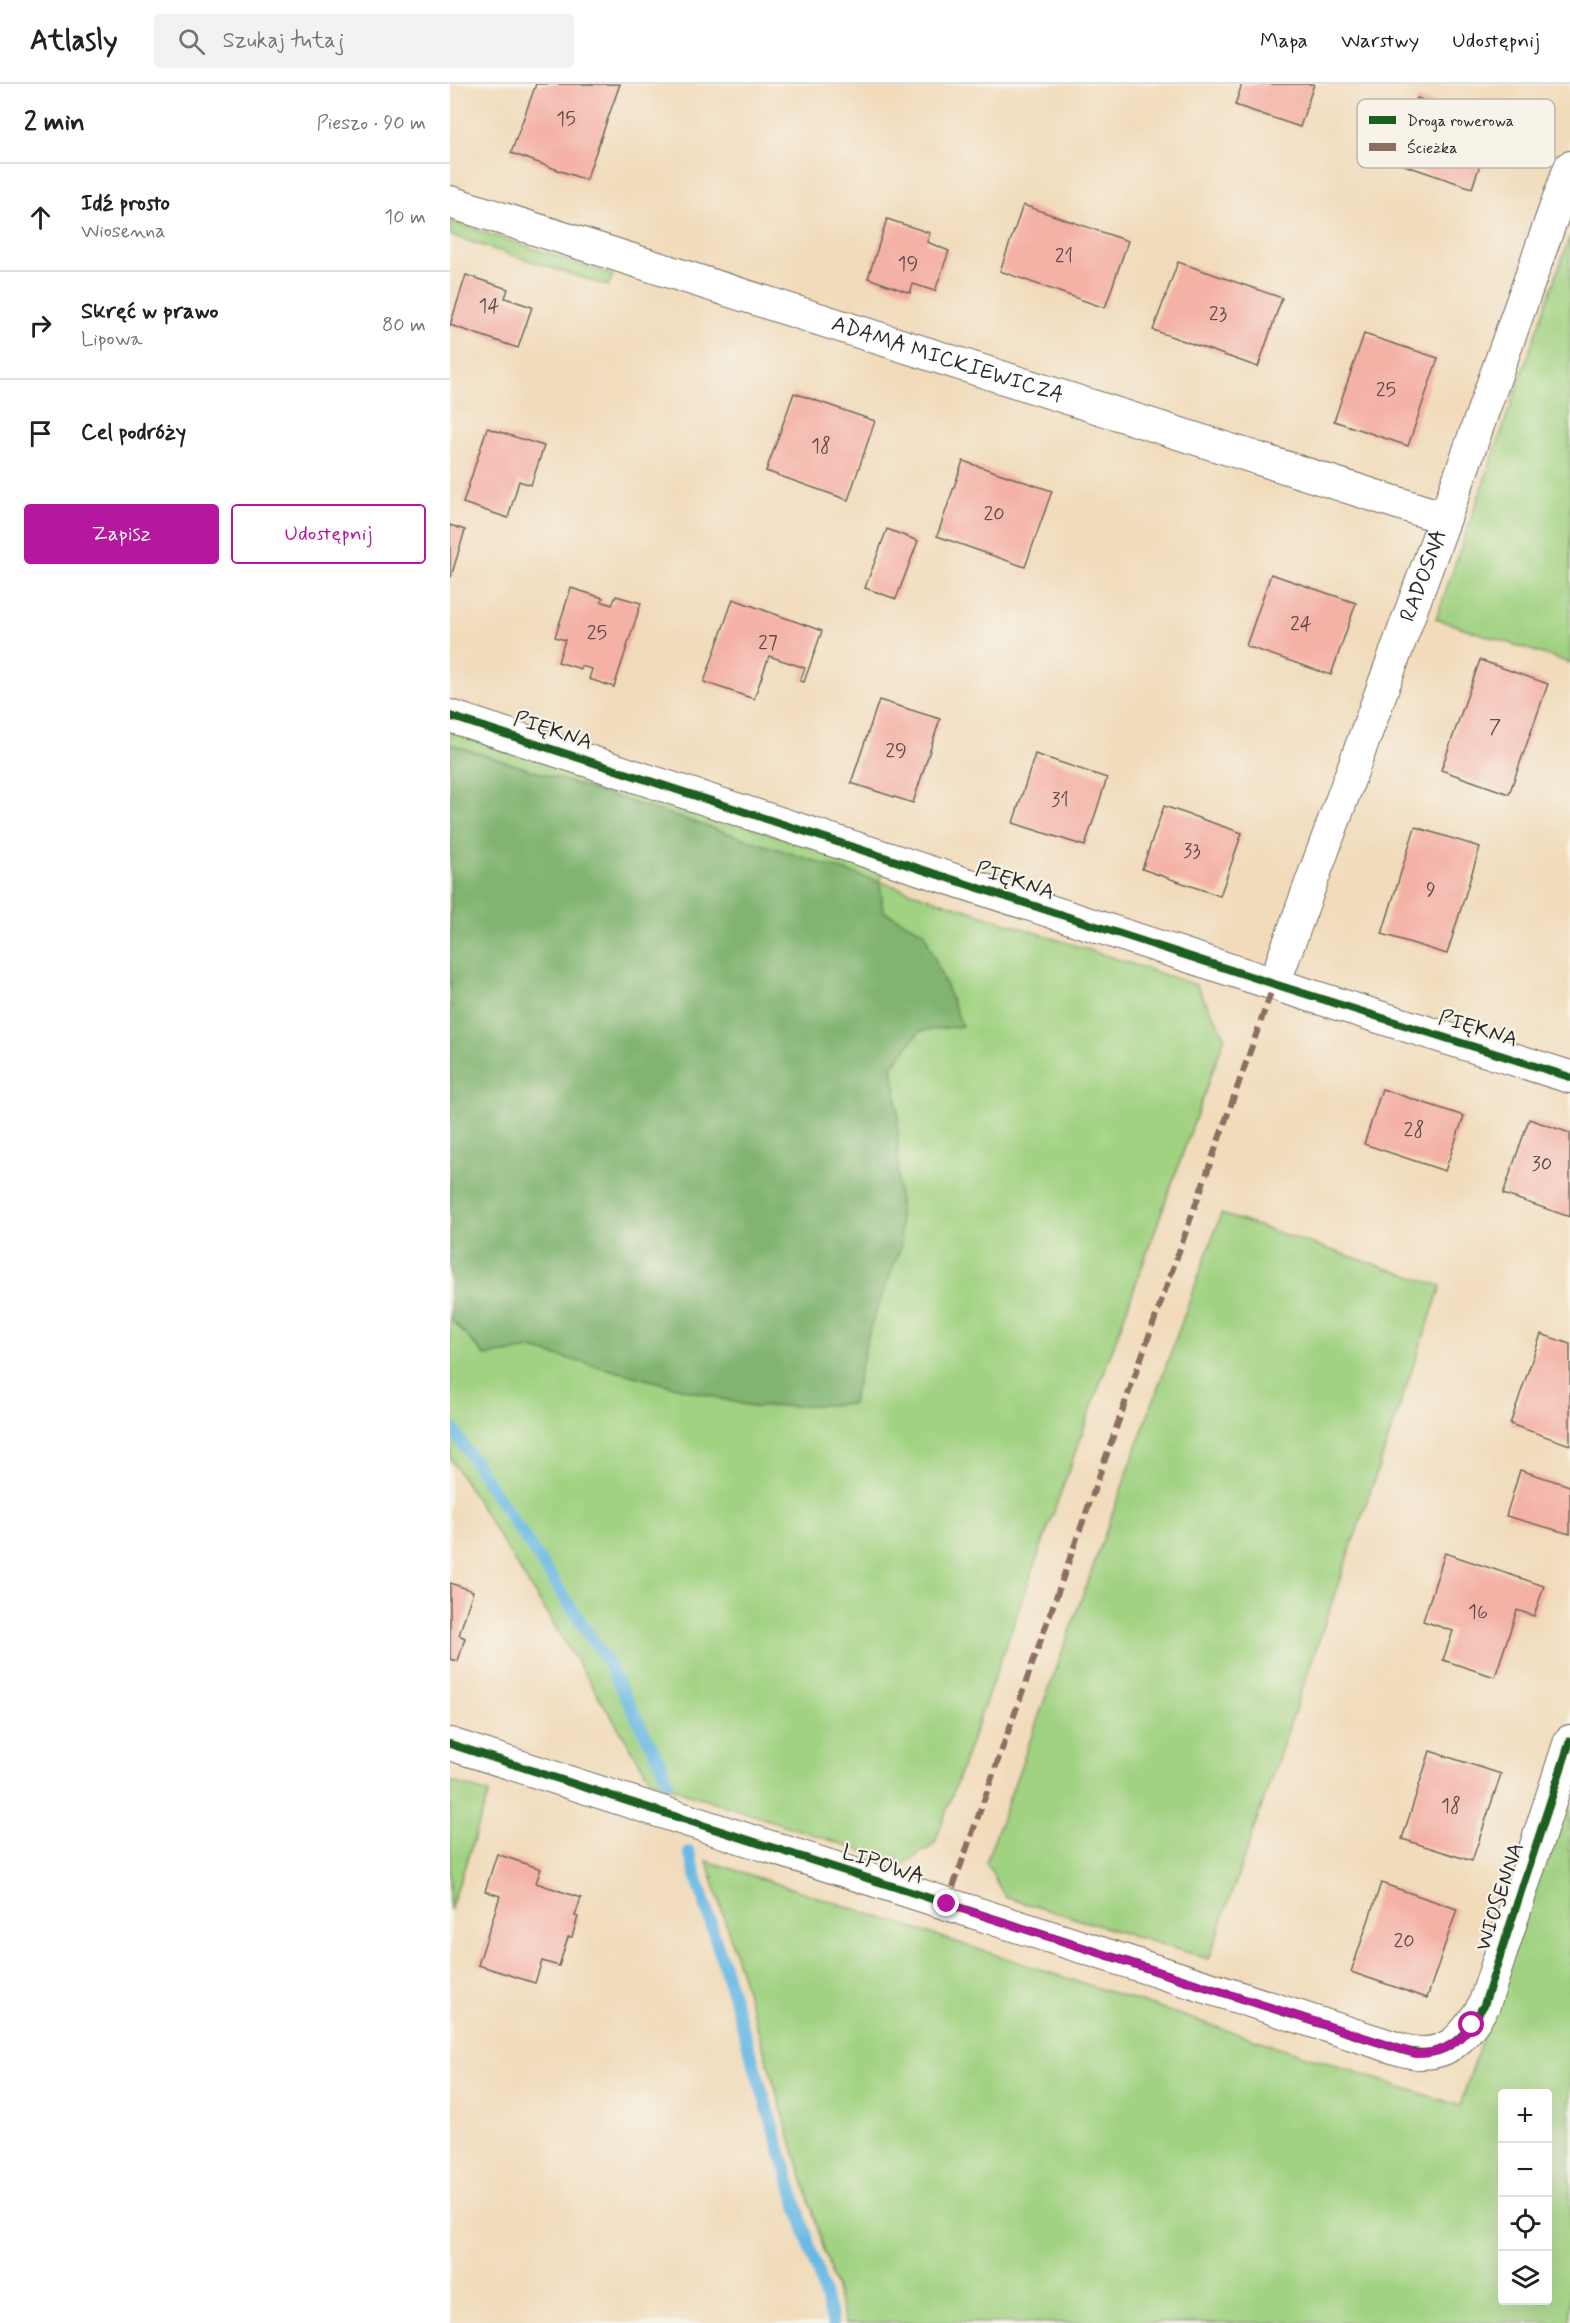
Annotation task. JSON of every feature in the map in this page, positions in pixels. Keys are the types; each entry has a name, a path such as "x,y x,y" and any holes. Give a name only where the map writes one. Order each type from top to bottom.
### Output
{"street":[{"name":"RADOSNA","path":"1274,984 1445,518 1570,167"},
{"name":"ADAMA MICKIEWICZA","path":"450,202 1445,518"},
{"name":"PIĘKNA","path":"450,717 1274,984 1570,1077"},
{"name":"WIOSENNA","path":"1443,2049 1464,2036 1484,2005 1570,1741"},
{"name":"LIPOWA","path":"450,1744 1402,2050 1416,2054 1428,2054 1443,2049"}],"green space":[{"path":"450,221 613,275 608,286 450,235"},
{"path":"1570,236 1570,663 1436,619"},
{"path":"450,730 883,870 881,882 1196,985 1225,1036 934,1845 903,1864 686,1793 650,1779 450,1458 450,1318 485,1356 531,1349 753,1407 852,1404 870,1328 898,1177 898,1110 892,1066 920,1031 961,1025 924,932 883,911 880,882 450,744"},
{"path":"450,744 880,882 883,911 924,932 962,1026 920,1031 892,1066 898,1110 901,1247 870,1328 852,1404 753,1407 531,1349 485,1356 450,1318"},
{"path":"1221,1214 1441,1286 1209,1959 1005,1897 986,1862"},
{"path":"1570,1767 1570,2323 846,2323 707,1861 1460,2106"},
{"path":"450,1781 489,1793 450,1911"}],"building":[{"path":"536,84 620,84 586,180 511,153"},
{"path":"1242,84 1314,84 1300,127 1235,105"},
{"path":"1413,168 1479,168 1472,188"},
{"path":"1023,205 1128,241 1105,308 1000,271"},
{"path":"887,219 930,233 927,242 949,251 935,291 913,284 910,293 868,278"},
{"path":"1178,262 1282,298 1258,367 1153,330"},
{"path":"466,275 508,289 505,298 532,307 518,348 450,325"},
{"path":"1364,334 1438,358 1408,446 1334,421"},
{"path":"794,393 875,421 848,500 766,471"},
{"path":"487,428 544,446 531,485 519,481 508,518 463,503"},
{"path":"963,461 1052,491 1025,567 937,536"},
{"path":"450,525 465,530 451,577 450,577"},
{"path":"887,529 918,541 896,599 865,588"},
{"path":"1271,574 1356,603 1331,675 1246,646"},
{"path":"571,588 603,598 601,601 612,605 616,596 641,603 614,687 589,679 592,669 581,666 581,669 558,662 565,640 555,637"},
{"path":"733,599 822,631 804,682 800,681 805,668 769,656 754,699 704,682"},
{"path":"1480,660 1548,684 1509,794 1441,770"},
{"path":"879,700 940,719 913,803 851,783"},
{"path":"1035,754 1107,778 1085,846 1013,823"},
{"path":"1164,806 1242,833 1220,896 1142,869"},
{"path":"1415,827 1480,847 1447,954 1382,934"},
{"path":"1382,1089 1464,1116 1445,1171 1364,1144"},
{"path":"1529,1119 1570,1133 1570,1217 1503,1194"},
{"path":"1541,1334 1570,1344 1570,1445 1510,1424"},
{"path":"1520,1470 1570,1486 1570,1534 1506,1516"},
{"path":"1445,1553 1544,1586 1534,1616 1517,1610 1495,1677 1443,1660 1453,1631 1423,1621"},
{"path":"450,1583 473,1591 459,1635 465,1638 458,1661 450,1659"},
{"path":"1430,1751 1501,1774 1472,1861 1402,1839"},
{"path":"497,1854 541,1869 536,1883 581,1898 572,1937 568,1937 559,1966 542,1961 535,1983 478,1965 500,1896 485,1891"},
{"path":"1381,1883 1457,1909 1427,1998 1351,1972"}],"waterway":[{"path":"450,1425 606,1660 662,1766 667,1783"},
{"path":"689,1852 833,2323"}],"marked path":[{"path":"947,1904 1274,984"}],"cycle path":[{"path":"450,716 1274,984 1570,1077"},
{"path":"450,1744 1402,2050 1430,2053 1442,2050 1461,2037 1484,2005 1570,1741"}],"route":[{"path":"947,1904 1416,2054 1428,2054 1452,2045 1464,2036 1472,2025"}]}
